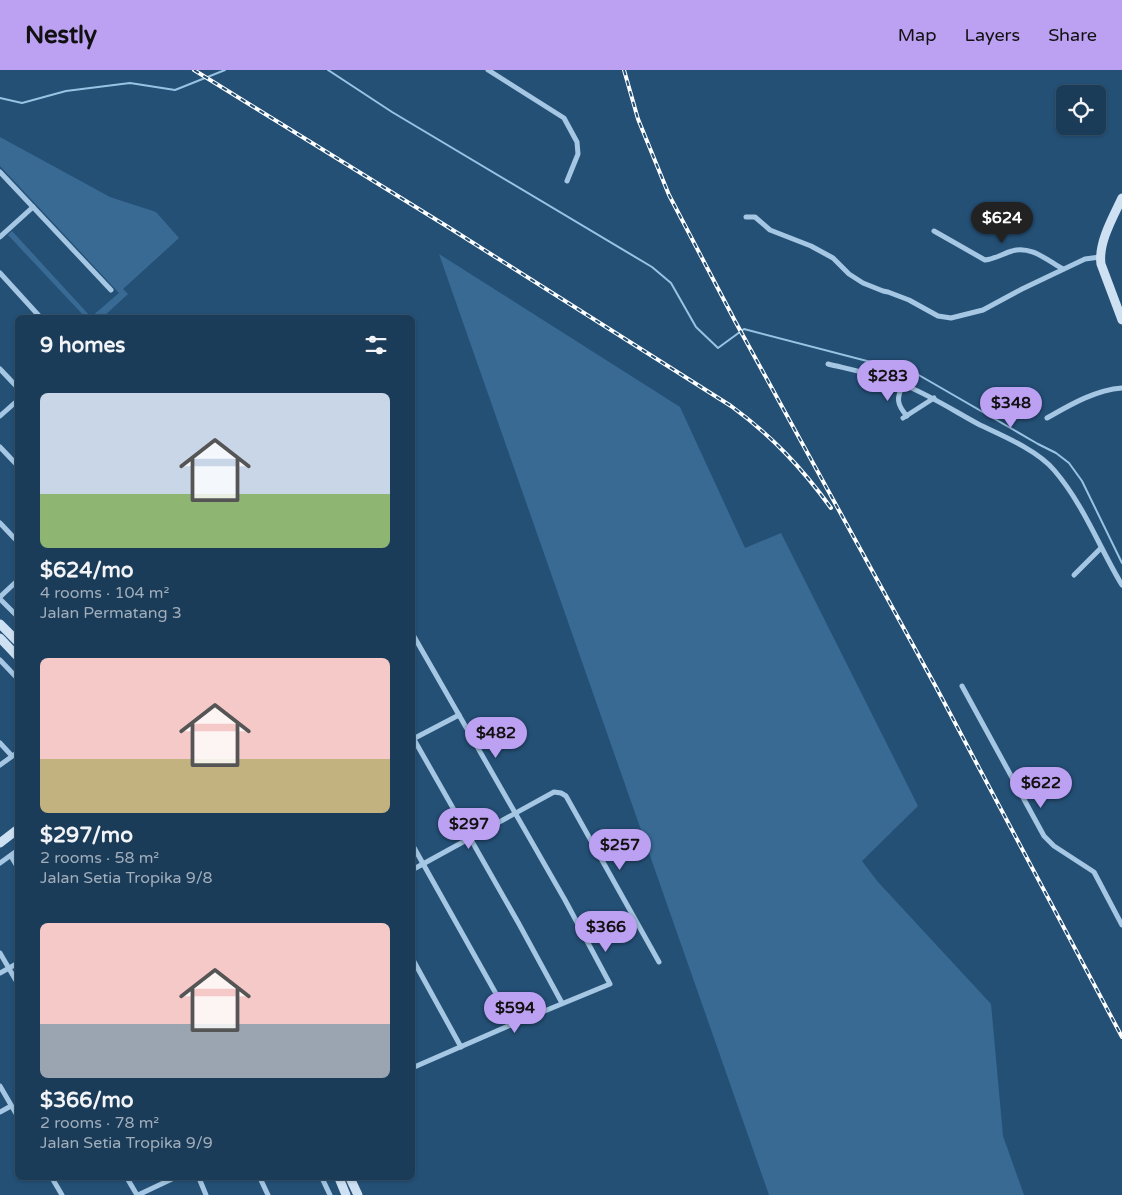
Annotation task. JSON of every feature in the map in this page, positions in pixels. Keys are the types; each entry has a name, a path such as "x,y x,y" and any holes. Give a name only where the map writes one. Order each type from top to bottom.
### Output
{"street":[{"path":"488,70 564,118 577,142 578,154 567,181"},
{"path":"0,172 111,290"},
{"path":"1122,198 1104,240 1100,257 1101,264 1120,308 1122,320"},
{"path":"0,237 32,207"},
{"path":"746,217 755,217 770,230 817,248 833,258 849,274 863,283 909,300 933,314 951,318 983,310 1089,257 1100,257"},
{"path":"934,231 985,260 994,260 1014,250 1025,248 1063,269"},
{"path":"0,274 38,315"},
{"path":"828,364 903,384 934,398 1017,444 1053,468 1083,510 1101,548 1122,585"},
{"path":"0,369 15,385"},
{"path":"903,384 898,393 898,400 899,407 905,417 934,398"},
{"path":"1047,418 1072,404 1109,389 1122,388"},
{"path":"0,416 15,403"},
{"path":"0,447 15,463"},
{"path":"0,523 15,539"},
{"path":"1074,575 1101,548"},
{"path":"15,583 0,598 15,614"},
{"path":"0,624 15,639"},
{"path":"0,638 15,654"},
{"path":"415,638 515,812 610,984 415,1067"},
{"path":"0,660 15,676"},
{"path":"962,686 1044,836 1054,846 1094,872 1122,925"},
{"path":"415,737 459,715"},
{"path":"415,742 562,1003"},
{"path":"0,744 12,756"},
{"path":"0,765 15,754"},
{"path":"415,868 515,812 554,792 561,792 566,796 659,962"},
{"path":"0,843 15,831"},
{"path":"415,849 513,1024"},
{"path":"0,863 15,852"},
{"path":"10,856 15,864"},
{"path":"0,953 15,979"},
{"path":"415,963 461,1047"},
{"path":"0,973 15,964"},
{"path":"0,1086 15,1112"},
{"path":"0,1112 12,1106"},
{"path":"53,1180 62,1195"},
{"path":"128,1180 138,1195 170,1180"},
{"path":"200,1180 206,1195"},
{"path":"261,1180 268,1195"},
{"path":"323,1180 330,1195"},
{"path":"340,1180 346,1195"},
{"path":"351,1180 358,1195"}],"shaded area":[{"path":"0,137 110,197 156,212 179,238 123,289 128,294 105,315 93,315 119,293 0,166"},
{"path":"12,231 89,315 83,315 8,235"},
{"path":"439,254 680,407 745,548 781,533 918,806 862,861 878,882 991,1004 1003,1136 1024,1195 769,1195"}],"waterway":[{"path":"0,98 22,103 66,91 130,83 175,90 225,70"},
{"path":"328,70 392,112 652,267 671,283 696,327 718,348 744,329 917,374 1056,453 1069,463 1082,481 1122,563"}],"railway":[{"path":"194,70 448,227 731,406 786,453 831,508"},
{"path":"624,70 638,119 669,195 735,321 936,687 1122,1037"}]}
